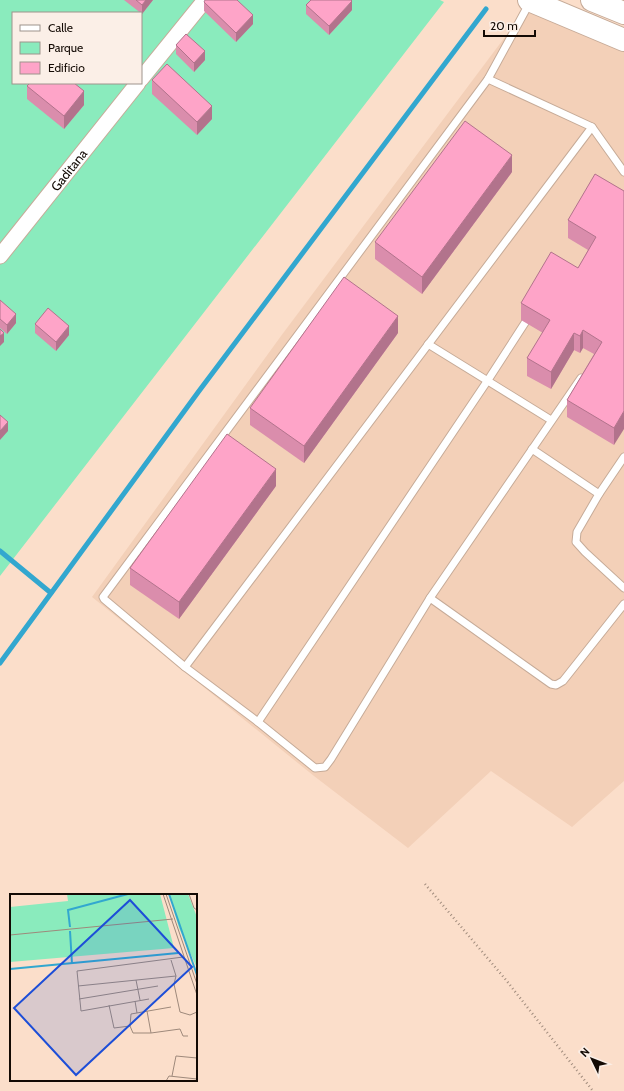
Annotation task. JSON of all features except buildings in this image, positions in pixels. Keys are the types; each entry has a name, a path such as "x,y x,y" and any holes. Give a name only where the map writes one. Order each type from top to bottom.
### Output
{"main road":[{"path":"530,0 624,40"},
{"path":"592,0 624,13"}],"street":[{"path":"142,78 205,0"},
{"name":"Gaditana","path":"0,256 137,84"}],"lane":[{"path":"530,0 488,79 103,597 185,667 258,722 315,768 325,767 332,760 430,598 585,372"},
{"path":"488,79 592,128 624,172"},
{"path":"185,667 592,128"},
{"path":"258,722 488,380 534,309"},
{"path":"428,344 551,420"},
{"path":"532,449 599,494"},
{"path":"624,457 599,494 577,532 576,542 624,588"},
{"path":"430,598 551,684 556,684 563,681 624,604"}],"path":[{"path":"425,884 506,980 593,1091"}],"shaded area":[{"path":"529,5 624,44 624,781 572,827 491,771 408,848 314,776 92,597 281,336"}],"green space":[{"path":"0,0 440,0 444,2 0,576"}],"waterway":[{"path":"0,663 199,391 486,9"},
{"path":"0,551 51,593"}]}
